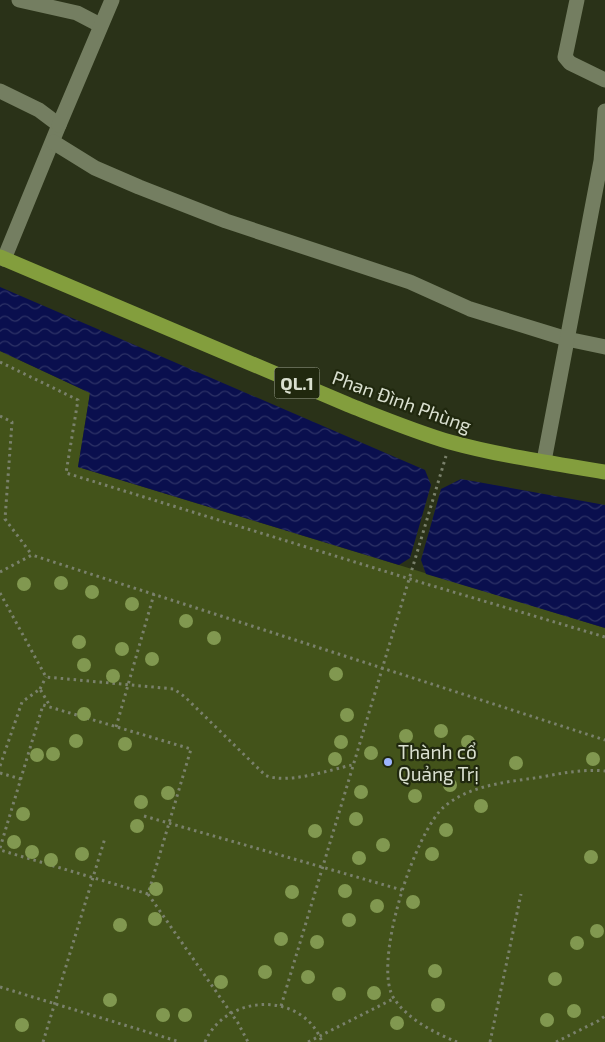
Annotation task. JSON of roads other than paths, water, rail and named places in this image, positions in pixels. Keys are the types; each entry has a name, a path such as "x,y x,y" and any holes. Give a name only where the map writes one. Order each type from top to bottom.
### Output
{"highway":[{"name":"Phan Đình Phùng","path":"2,258 349,405 450,442 502,454 605,472"}],"street":[{"path":"19,0 77,13 100,25"},
{"path":"2,258 112,0"},
{"path":"577,0 565,57 570,63 605,80"},
{"path":"0,91 39,110 60,125"},
{"path":"544,461 601,161 605,110"},
{"path":"53,142 96,168 226,221 410,282 470,309 567,339 605,347"}],"water":[{"path":"0,287 425,470 431,485 410,558 399,565 78,467 90,393 0,351"},
{"path":"461,479 605,505 605,628 426,574 421,560 441,489"}],"place":[{"name":"Thành cổ Quảng Trị","path":"388,762"}]}
